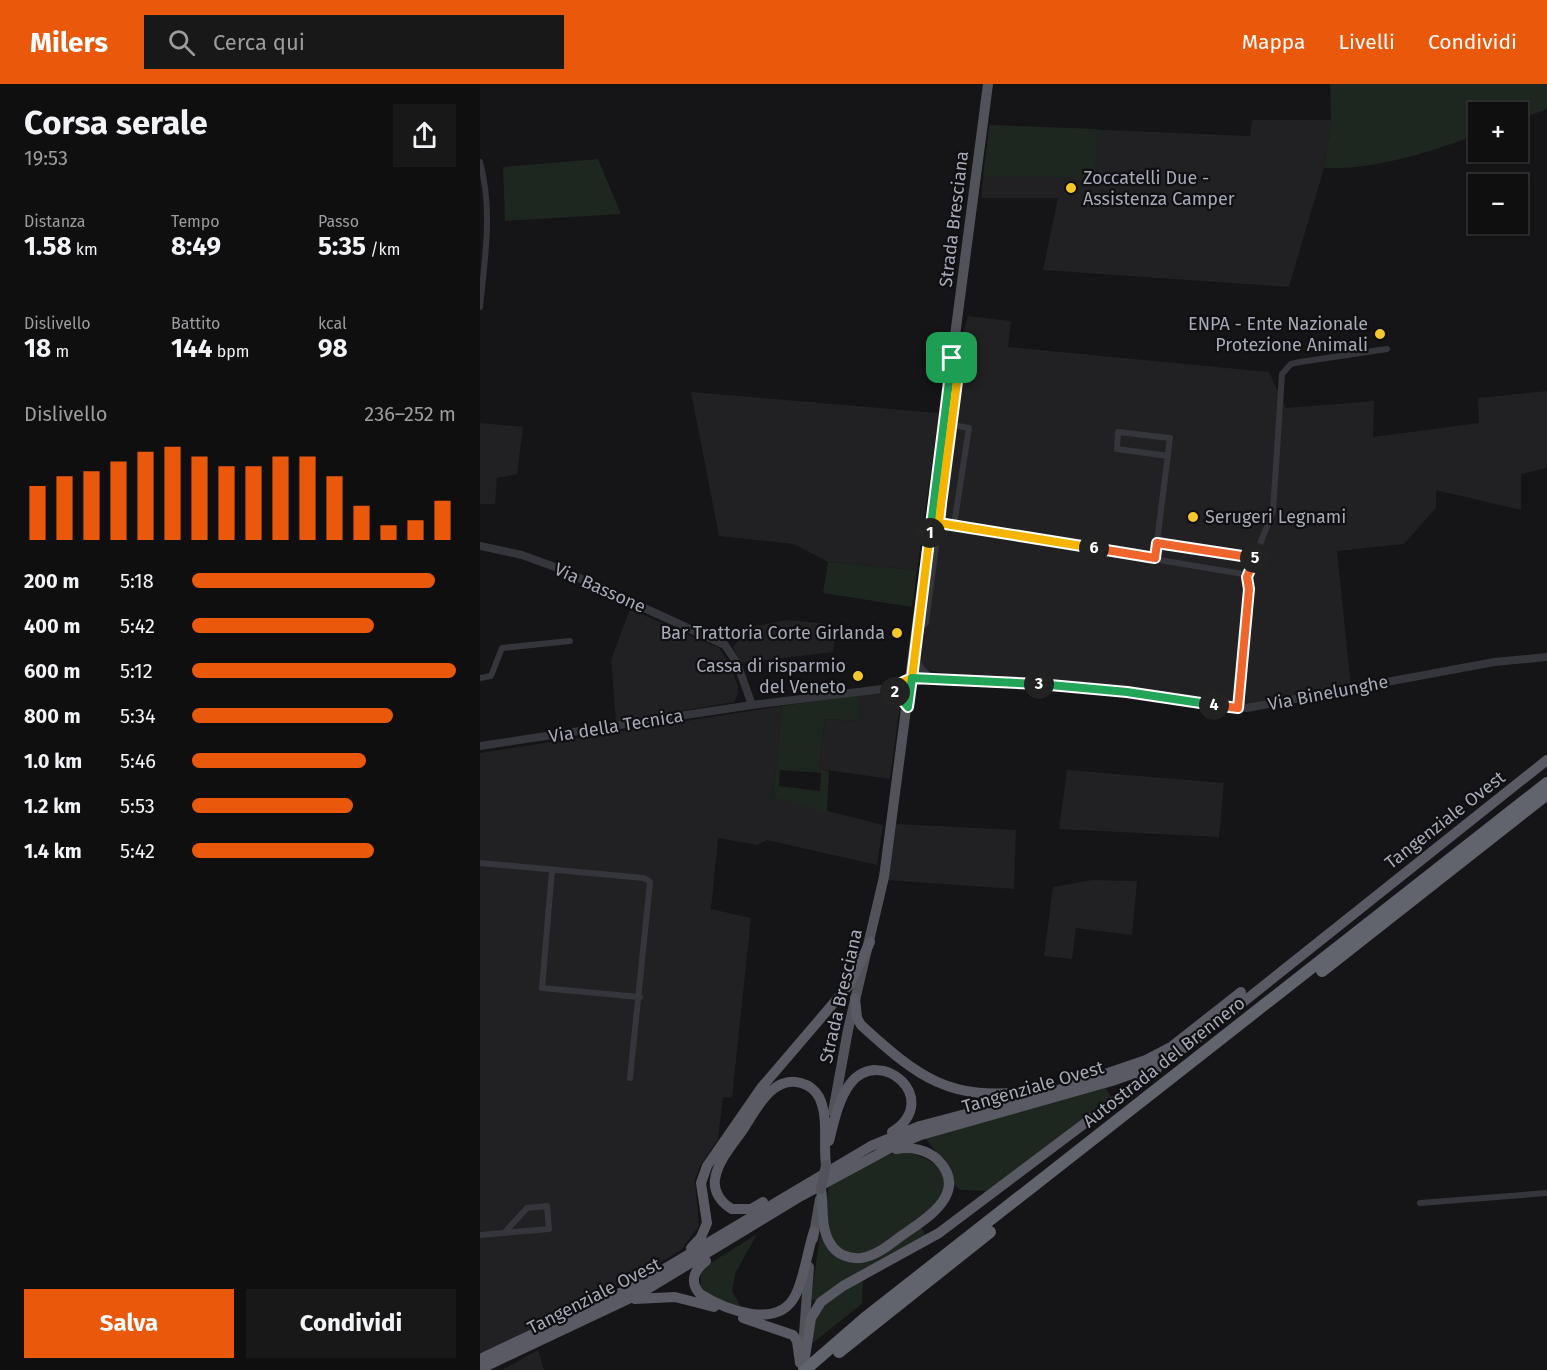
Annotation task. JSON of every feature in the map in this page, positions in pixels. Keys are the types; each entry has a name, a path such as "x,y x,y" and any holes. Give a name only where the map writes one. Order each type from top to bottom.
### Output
{"highway":[{"name":"Tangenziale Ovest","path":"480,1359 639,1284 850,1158 920,1126 1061,1089 1118,1071 1171,1047 1547,752"},
{"name":"Tangenziale Ovest","path":"480,1369 678,1272 801,1196 890,1148 921,1135 1112,1082 1149,1068 1188,1046 1547,760"},
{"name":"Autostrada del Brennero","path":"803,1370 865,1318 1547,783"},
{"name":"Autostrada del Brennero","path":"817,1370 1547,795"},
{"path":"639,1284 691,1248 701,1237 707,1223 701,1183 707,1166 767,1079 850,984 870,942"},
{"path":"855,998 857,1018 861,1025 936,1083 962,1092 990,1095 1061,1089"},
{"path":"803,1370 803,1356 811,1318 821,1302 843,1286 939,1233 1188,1046"},
{"path":"827,1139 841,1099 854,1079 865,1072 877,1070 899,1077 908,1089 912,1102 906,1121 850,1158"},
{"path":"815,1178 790,1187 756,1207 741,1210 723,1203 714,1184 723,1158 765,1098 782,1083 800,1083 815,1092 824,1112 827,1139 826,1165"},
{"path":"821,1189 825,1231 832,1246 845,1256 861,1258 883,1249 932,1215 944,1200 949,1184 946,1171 935,1157 905,1148 891,1151 830,1180"},
{"path":"801,1196 700,1265 694,1277 696,1288 708,1298 748,1313 765,1315 778,1312 796,1295 814,1231"},
{"path":"612,1306 650,1297 696,1301 793,1335 803,1356"}],"main road":[{"name":"Strada Bresciana","path":"827,1139 855,998 884,877 914,654 924,610 952,358 988,84"},
{"path":"821,1189 826,1165"},
{"path":"803,1356 806,1288 814,1231 821,1204"}],"street":[{"path":"480,162 486,184 489,221 480,307"},
{"path":"1238,708 1249,589 1247,577 1273,511 1280,385 1286,368 1300,362 1387,349"},
{"name":"Strada Bresciana","path":"935,522 952,425 960,359 952,358"},
{"path":"952,425 969,428 954,525"},
{"path":"1155,558 1168,456 1170,438 1118,432 1117,449 1168,456"},
{"path":"935,522 1236,570 1247,577"},
{"path":"1157,543 1255,558"},
{"name":"Via Bassone","path":"480,546 522,555 555,567 725,645 737,663 752,705"},
{"path":"480,678 491,676 502,648 570,641"},
{"path":"914,654 920,668 931,679"},
{"name":"Via Binelunghe","path":"912,678 1066,686 1247,708 1494,662 1546,659"},
{"path":"752,705 890,688 912,678"},
{"path":"890,688 908,707"},
{"name":"Via della Tecnica","path":"480,746 752,705"},
{"path":"480,863 644,878 650,882 630,1078"},
{"path":"552,870 542,988 640,997"},
{"path":"1420,1203 1547,1193"},
{"path":"480,1235 549,1229 547,1206 527,1208 505,1232"}],"shaded area":[{"path":"1330,84 1547,84 1547,109 1528,116 1528,102 1468,102 1468,138 1383,163 1324,168 1331,120"},
{"path":"1252,120 1331,120 1324,168 1289,287 1043,270 1058,198 981,198 989,125 1250,136"},
{"path":"990,125 1097,129 1095,169 1089,177 986,177 983,175"},
{"path":"598,159 621,214 505,221 503,167"},
{"path":"968,316 1011,321 1008,347 1269,372 1286,408 1374,401 1373,437 1479,423 1478,398 1547,391 1547,468 1521,474 1521,510 1436,490 1436,508 1404,544 1337,551 1351,687 1263,703 1228,706 1063,682 969,677 926,670 919,657 924,609 957,357"},
{"path":"691,392 939,413 917,570 828,562 794,544 719,536"},
{"path":"480,423 523,427 517,474 497,478 495,504 480,504"},
{"path":"828,562 917,570 912,607 823,593"},
{"path":"630,609 719,648 730,665 738,686 738,694 734,702 616,722 611,660"},
{"path":"788,620 829,624 836,633 833,652 741,663 733,647 750,627"},
{"path":"882,692 900,705 890,779 819,769 825,719 859,721 860,695"},
{"path":"860,695 859,721 825,719 819,769 829,771 827,813 773,797 782,706","holes":["780,770 821,773 820,791 779,786"]},
{"path":"782,706 773,797 883,825 877,865 767,840 757,845 718,838 711,909 751,918 732,1098 723,1097 718,1139 700,1166 695,1180 699,1226 681,1250 660,1263 480,1356 480,753"},
{"path":"1067,770 1224,783 1219,837 1059,829"},
{"path":"896,824 1016,830 1014,889 887,880"},
{"path":"1092,880 1137,881 1132,935 1076,928 1072,959 1044,956 1053,887"},
{"path":"1106,1088 1111,1098 987,1191 961,1190 953,1185 950,1170 925,1138"},
{"path":"901,1152 924,1158 940,1170 944,1178 941,1197 930,1213 896,1238 874,1251 851,1256 830,1240 825,1214 829,1183 891,1154"},
{"path":"921,1227 927,1237 816,1302 811,1299 820,1236 828,1248 848,1261"},
{"path":"757,1234 735,1274 732,1291 741,1307 708,1295 700,1289 701,1269"},
{"path":"863,1279 862,1304 810,1345 815,1320 820,1311 833,1298"},
{"path":"538,1350 544,1370 503,1370 504,1369"}],"place":[{"name":"Zoccatelli Due - Assistenza Camper","path":"1071,188"},
{"name":"ENPA - Ente Nazionale Protezione Animali","path":"1380,334"},
{"name":"Serugeri Legnami","path":"1193,517"},
{"name":"Bar Trattoria Corte Girlanda","path":"897,633"},
{"name":"Cassa di risparmio del Veneto","path":"858,676"}],"route":[{"path":"952,358 912,678 890,688 908,707 912,678 1066,686 1238,708 1249,589 1247,577 1255,558 1157,543 1155,558 939,523 960,359 952,358"}]}
